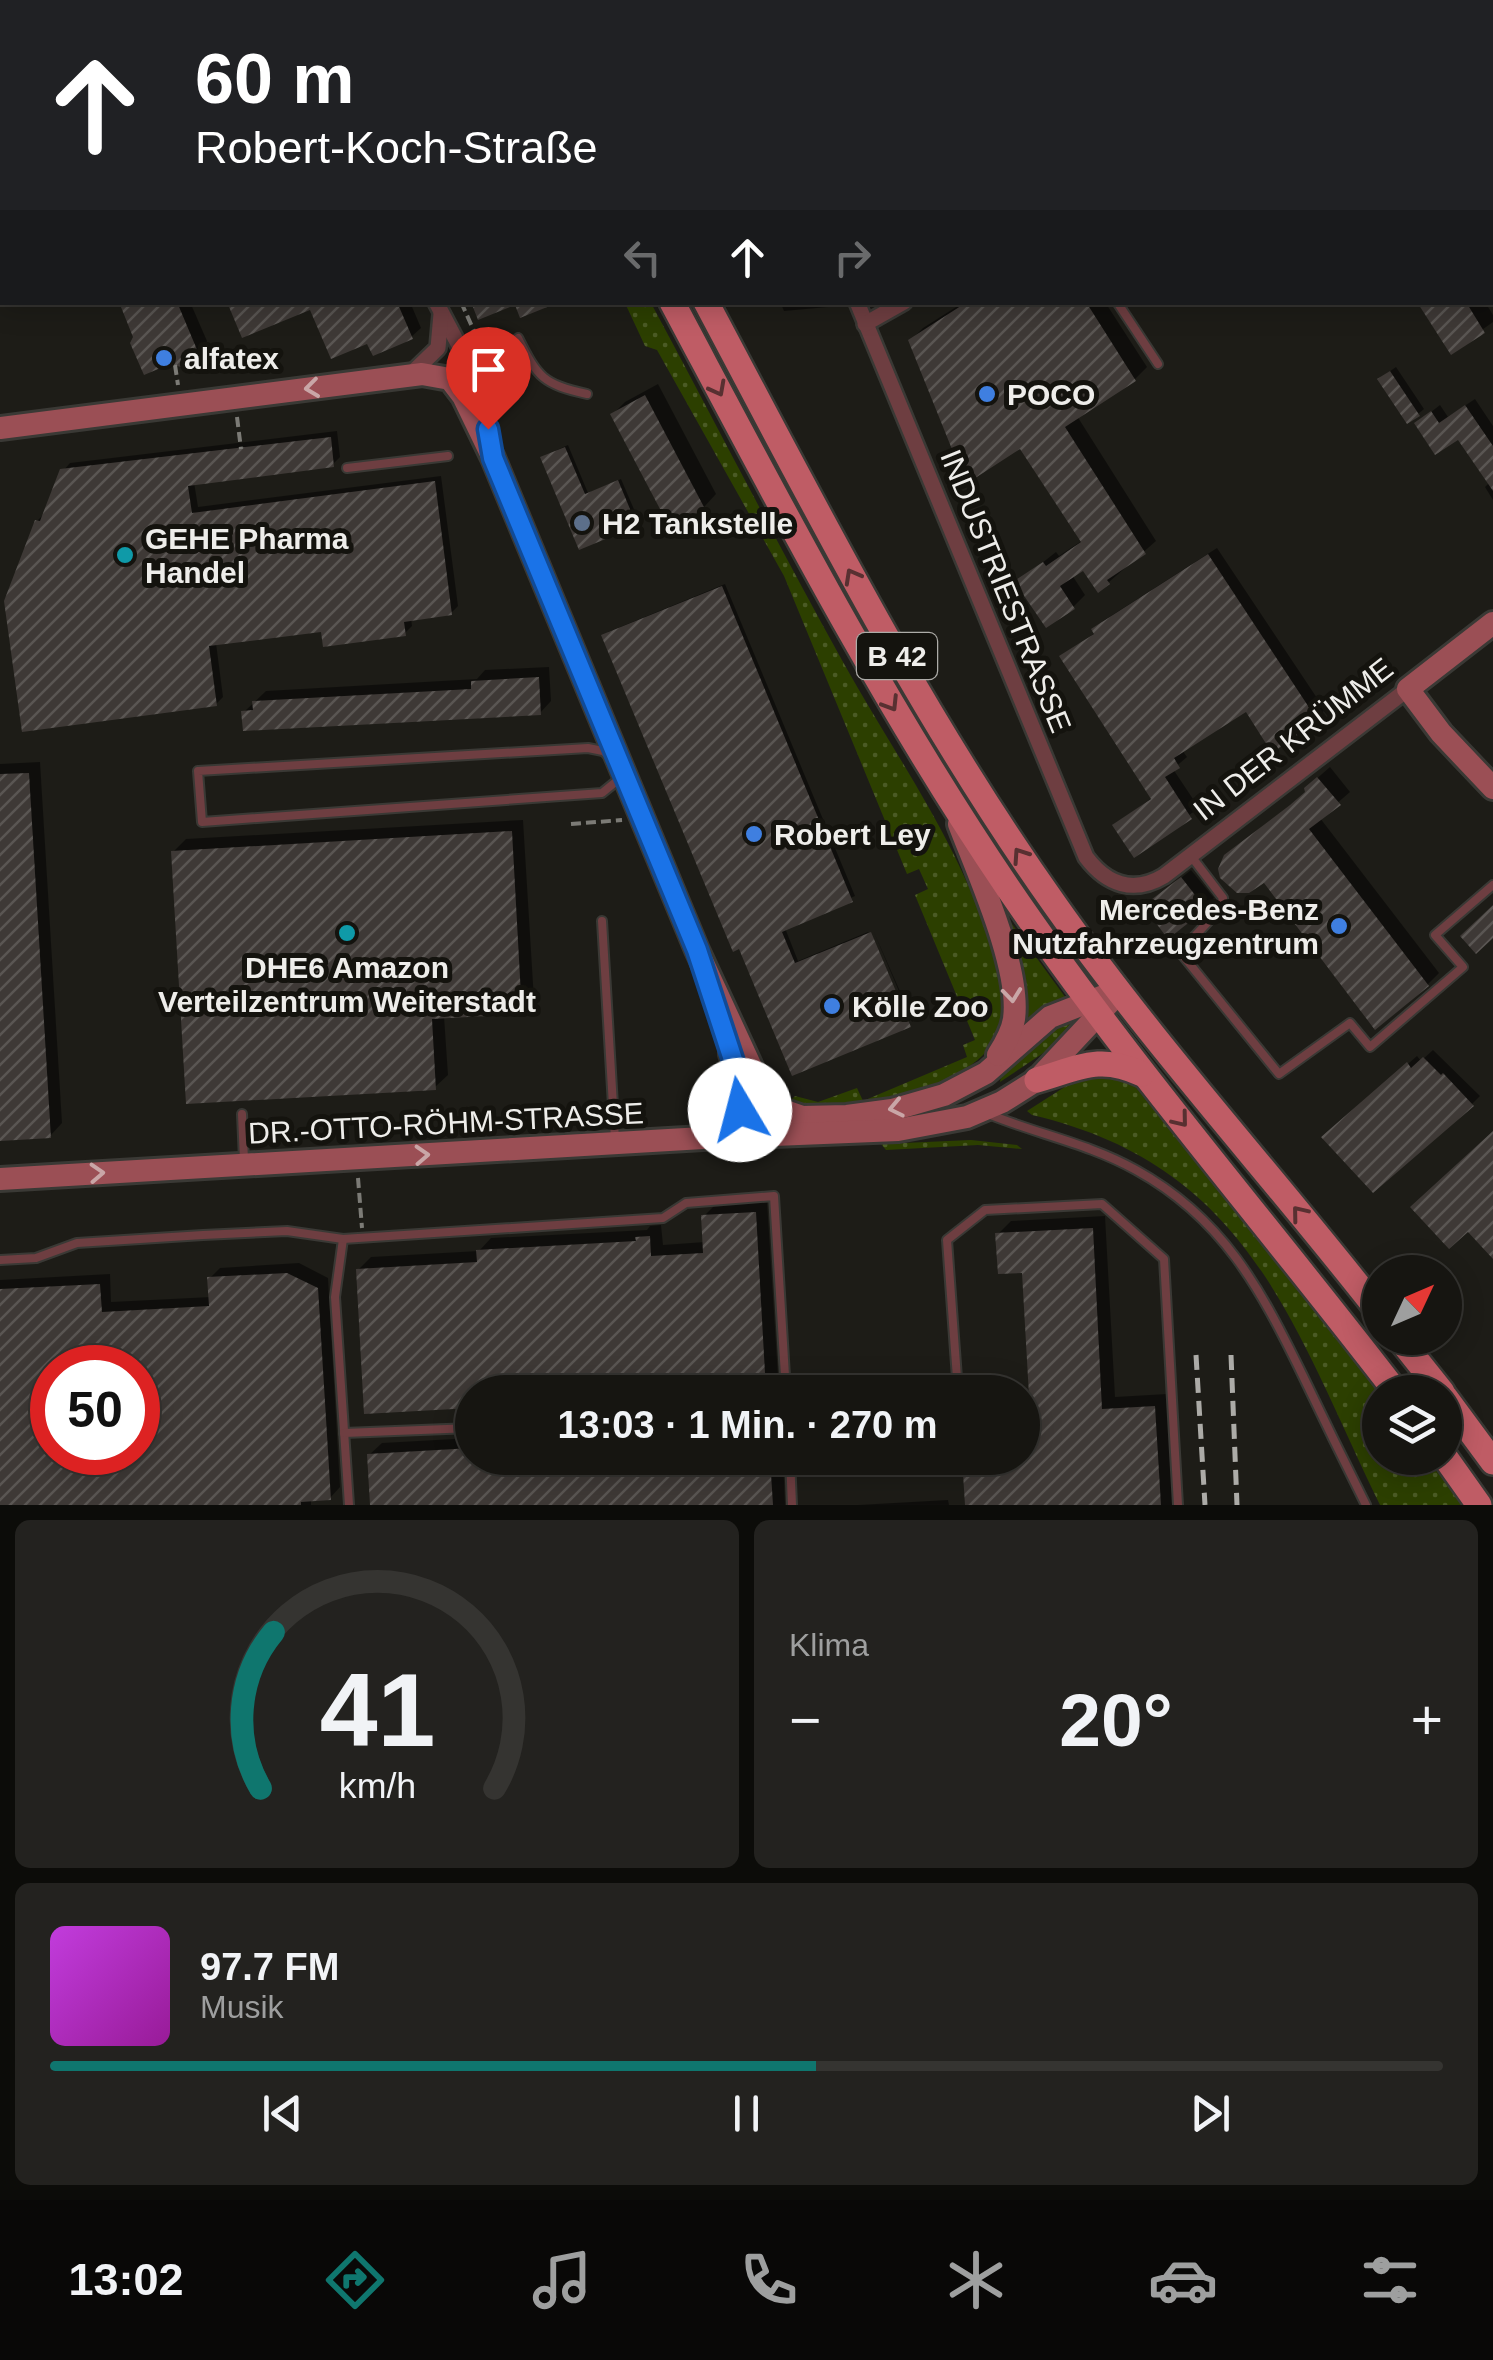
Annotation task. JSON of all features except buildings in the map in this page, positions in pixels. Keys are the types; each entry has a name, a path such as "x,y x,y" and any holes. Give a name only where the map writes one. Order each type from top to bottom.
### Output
{"main road":[{"name":"B 42","path":"674,305 872,672 951,802 1093,1009 1382,1375"},
{"name":"B 42","path":"708,305 818,514 930,712 1009,838 1119,990 1362,1292"},
{"path":"0,428 408,376 442,375 457,386 493,458 697,950 742,1095 735,1119 702,1138"},
{"name":"IN DER KRÜMME","path":"1408,689 1493,624"},
{"path":"1408,689 1493,788"},
{"path":"951,802 995,921 1014,997 1014,1020 1009,1035 986,1072"},
{"name":"DR.-OTTO-RÖHM-STRASSE","path":"697,950 752,1070 772,1102 784,1113 802,1117 876,1112 944,1095 986,1072 1049,1018 1093,1009"},
{"name":"DR.-OTTO-RÖHM-STRASSE","path":"0,1179 898,1130 953,1122 983,1112 1038,1080 1093,1009 1119,990"},
{"path":"1038,1080 1088,1063 1103,1062 1144,1075"},
{"path":"1412,1355 1428,1375"},
{"path":"1462,1420 1493,1462"},
{"path":"1458,1475 1479,1505"}],"street":[{"name":"INDUSTRIESTRASSE","path":"857,305 1086,857 1100,874 1123,885"},
{"path":"866,324 899,305"},
{"path":"408,376 438,348 438,308"},
{"path":"438,308 480,388 493,458"},
{"name":"IN DER KRÜMME","path":"1123,885 1144,886 1164,876 1408,689"}],"lane":[{"path":"1119,305 1158,364"},
{"path":"518,338 539,377 556,387 587,394"},
{"path":"347,468 448,456"},
{"path":"588,748 603,751 620,765 614,786 594,795 202,822 198,770 588,748"},
{"path":"1191,856 1223,898 1220,909 1180,952 1279,1074 1350,1024 1370,1046 1463,967 1435,936 1493,884"},
{"path":"602,921 616,1144"},
{"path":"983,1112 1078,1142 1128,1165 1180,1199 1219,1235 1247,1269 1266,1302 1366,1505"},
{"path":"242,1114 244,1165"},
{"path":"0,1260 36,1258 77,1243 202,1235 287,1231 343,1239 663,1218 686,1204 774,1196 785,1375"},
{"path":"957,1375 947,1240 986,1210 1102,1204 1164,1259 1178,1505"},
{"path":"343,1239 335,1297 349,1505"},
{"path":"344,1433 455,1429"},
{"path":"791,1475 792,1505"}],"path":[{"path":"463,305 482,351"},
{"path":"235,398 241,449"},
{"path":"570,824 604,821"},
{"path":"357,1158 362,1238"}],"green space":[{"path":"626,305 652,305 843,662 926,802 979,912 1002,986 1001,1024 980,1058 957,1074 916,1092 842,1106 792,1099 795,1096 818,1102 857,1088 863,1101 967,1057 963,1045 975,1040 915,895 928,889 919,869 907,874 784,576 657,350 645,346"},
{"path":"996,902 1068,1001 1016,1040"},
{"path":"1078,1017 1057,1044 1000,1082 1049,1028"},
{"path":"1093,1075 1113,1076 1134,1085 1366,1375 1362,1375 1362,1466 1289,1316 1255,1262 1215,1214 1166,1172 1106,1139 1027,1111 1074,1081"},
{"path":"971,1140 1017,1145 1022,1149 978,1145 886,1150 881,1144"},
{"path":"1366,1475 1440,1475 1462,1505 1380,1505"}],"railway":[{"path":"1196,1355 1205,1505"},
{"path":"1231,1355 1237,1505"}],"place":[{"name":"alfatex","path":"164,358"},
{"name":"POCO","path":"987,394"},
{"name":"H2 Tankstelle","path":"582,523"},
{"name":"GEHE Pharma Handel","path":"125,555"},
{"name":"Robert Ley","path":"754,834"},
{"name":"Mercedes-Benz Nutzfahrzeugzentrum","path":"1339,926"},
{"name":"DHE6 Amazon Verteilzentrum Weiterstadt","path":"347,933"},
{"name":"Kölle Zoo","path":"832,1006"}],"route":[{"path":"488,429 493,458 697,950 739,1078 740,1110"}]}
